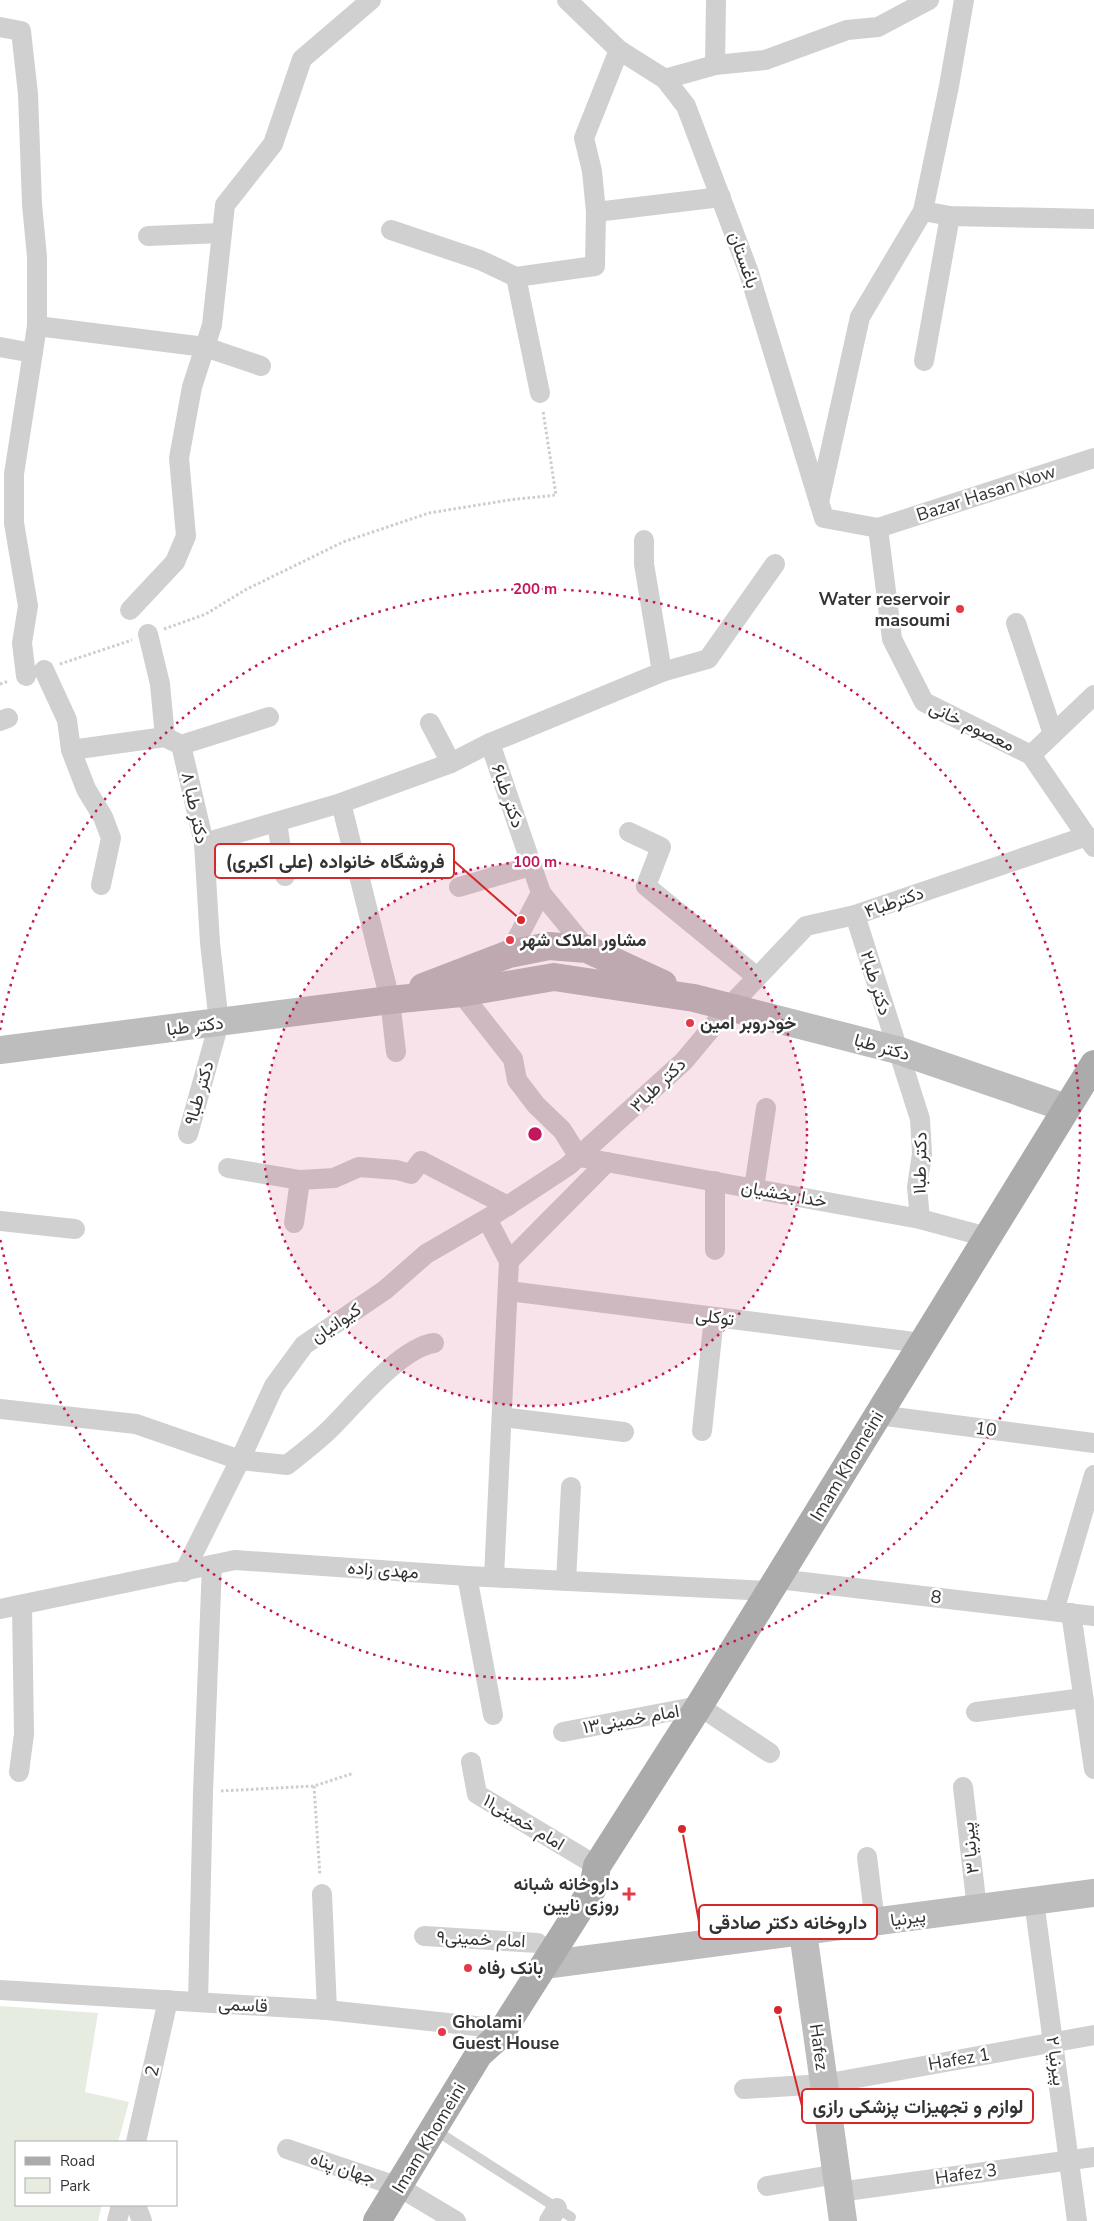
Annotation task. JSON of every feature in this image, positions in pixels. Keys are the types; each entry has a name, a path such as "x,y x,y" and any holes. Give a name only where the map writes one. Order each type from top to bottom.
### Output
{"main road":[{"name":"Imam Khomeini","path":"377,2221 435,2130 479,2054 485,2027 593,1888 597,1866 774,1585 1094,1064"},
{"name":"Imam Khomeini","path":"479,2054 499,2036 541,1954"}],"street":[{"path":"130,610 175,562 186,536 179,458 192,387 212,325 225,205 273,144 302,59 371,0"},
{"name":"باغستان","path":"567,0 619,50 665,79 686,106 748,270 824,518 878,528"},
{"path":"715,64 716,0"},
{"path":"665,79 715,64 764,60 847,30 878,27 929,0"},
{"path":"819,503 860,317 923,211 949,86 964,0"},
{"path":"0,27 21,32 28,94 32,204 37,257 37,326 14,474 14,522 28,606 22,643 35,673 67,720 71,750 86,789 102,817 111,838 101,886"},
{"path":"391,230 480,260 516,276 595,266 596,212 592,171 584,138 619,50"},
{"path":"596,212 721,197"},
{"path":"923,211 950,216 1094,219"},
{"path":"924,361 950,216"},
{"path":"148,236 222,233"},
{"path":"516,276 540,393"},
{"path":"37,326 205,347 261,366"},
{"path":"0,347 33,353"},
{"name":"Bazar Hasan Now","path":"878,528 1094,458"},
{"name":"معصوم خانی","path":"878,528 892,640 924,702 1031,755 1090,842"},
{"path":"644,540 644,564 662,672"},
{"path":"204,843 342,803 451,762 490,743 662,672 708,659 775,564"},
{"path":"1016,623 1053,734"},
{"name":"دکتر طبا ۸","path":"148,634 173,741 204,843 208,925 219,1022"},
{"path":"1031,755 1094,694"},
{"path":"71,750 173,741 269,717"},
{"path":"430,723 451,762"},
{"name":"دکتر طبا۶","path":"490,743 541,893 587,949"},
{"path":"342,803 390,1000 396,1052"},
{"path":"277,822 285,876"},
{"path":"630,832 661,847 646,886 757,977"},
{"name":"دکترطبا۴","path":"729,1007 806,926 855,915 1090,842"},
{"path":"459,887 532,866"},
{"path":"509,954 541,893"},
{"name":"دکتر طبا۲","path":"855,915 897,1050"},
{"path":"549,946 554,977"},
{"name":"دکتر طبا","path":"390,1000 509,954 549,946 587,949 694,998"},
{"name":"دکتر طبا","path":"0,1050 390,1000 461,993 554,977 694,998 897,1050 1066,1108"},
{"path":"461,993 512,1059 518,1080 536,1105 562,1130 579,1157"},
{"name":"دکتر طبا۳","path":"579,1157 684,1060 729,1007"},
{"name":"دکتر طبا۹","path":"188,1134 219,1022"},
{"name":"دکتر طبا۱","path":"897,1050 920,1119 922,1154 917,1187 920,1219"},
{"path":"754,1188 766,1108"},
{"name":"خدا بخشیان","path":"579,1157 920,1219 987,1237"},
{"name":"کیوانیان","path":"184,1572 240,1460 274,1386 304,1345 385,1290 426,1254 508,1206 579,1157"},
{"path":"228,1168 300,1180 334,1178 359,1167 397,1170 411,1174 421,1160 508,1206"},
{"path":"509,1261 607,1162"},
{"path":"294,1223 300,1180"},
{"path":"715,1181 715,1250"},
{"path":"487,1219 509,1261 494,1577"},
{"path":"0,1221 75,1229"},
{"name":"توکلی","path":"508,1291 922,1343"},
{"path":"702,1431 714,1317"},
{"path":"0,1409 136,1424 240,1460 287,1465 330,1429 374,1383 405,1357 421,1345 434,1343"},
{"name":"10","path":"878,1415 1094,1442"},
{"path":"502,1417 624,1432"},
{"path":"1094,1475 1062,1612 1082,1698 1094,1770"},
{"path":"566,1581 572,1487"},
{"name":"مهدی زاده","path":"0,1609 22,1606 235,1560 566,1581 774,1585"},
{"path":"198,2002 203,1792 212,1565"},
{"path":"467,1576 493,1715"},
{"name":"8","path":"774,1585 1094,1616"},
{"path":"19,1772 24,1734 22,1606"},
{"path":"976,1712 1082,1698"},
{"path":"699,1706 770,1753"},
{"name":"امام خمینی۱۳","path":"563,1732 699,1706"},
{"name":"امام خمینی۱۱","path":"471,1762 477,1794 597,1866"},
{"name":"پیرنیا ۳","path":"963,1786 977,1909"},
{"path":"867,1857 875,1922"},
{"name":"پیرنیا","path":"541,1954 803,1932 1094,1893"},
{"path":"322,1894 327,2010"},
{"name":"پیرنیا ۲","path":"1034,1901 1077,2221"},
{"name":"Hafez","path":"803,1932 843,2221"},
{"name":"امام خمینی۹","path":"424,1936 541,1954"},
{"name":"قاسمی","path":"0,1990 327,2010 485,2027"},
{"name":"2","path":"136,2141 168,2000"},
{"name":"Hafez 1","path":"744,2089 824,2084 1094,2035"},
{"name":"جهان پناه","path":"287,2149 399,2187 456,2221"},
{"name":"Hafez 3","path":"768,2186 838,2183 1094,2157"},
{"path":"117,2221 121,2206"},
{"path":"136,2206 142,2221"}],"lane":[{"path":"435,2130 559,2215"}],"path":[{"path":"0,684 206,614 245,590 343,542 429,513 509,500 556,496 540,393"},
{"path":"203,1792 314,1786 354,1773"},
{"path":"314,1786 322,1894"}],"green space":[{"path":"0,2006 98,2013 85,2092 129,2102 118,2141 15,2141 15,2206 102,2206 98,2221 0,2221"}],"place":[{"name":"Water reservoir masoumi","path":"960,609"},
{"name":"فروشگاه خانواده (علی اکبری)","path":"521,920"},
{"name":"مشاور املاک شهر","path":"510,940"},
{"name":"خودروبر امین","path":"690,1023"},
{"name":"داروخانه دکتر صادقی","path":"682,1829"},
{"name":"داروخانه شبانه روزی نایین","path":"629,1894"},
{"name":"بانک رفاه","path":"468,1968"},
{"name":"لوازم و تجهیزات پزشکی رازی","path":"778,2010"},
{"name":"Gholami Guest House","path":"442,2032"}]}
